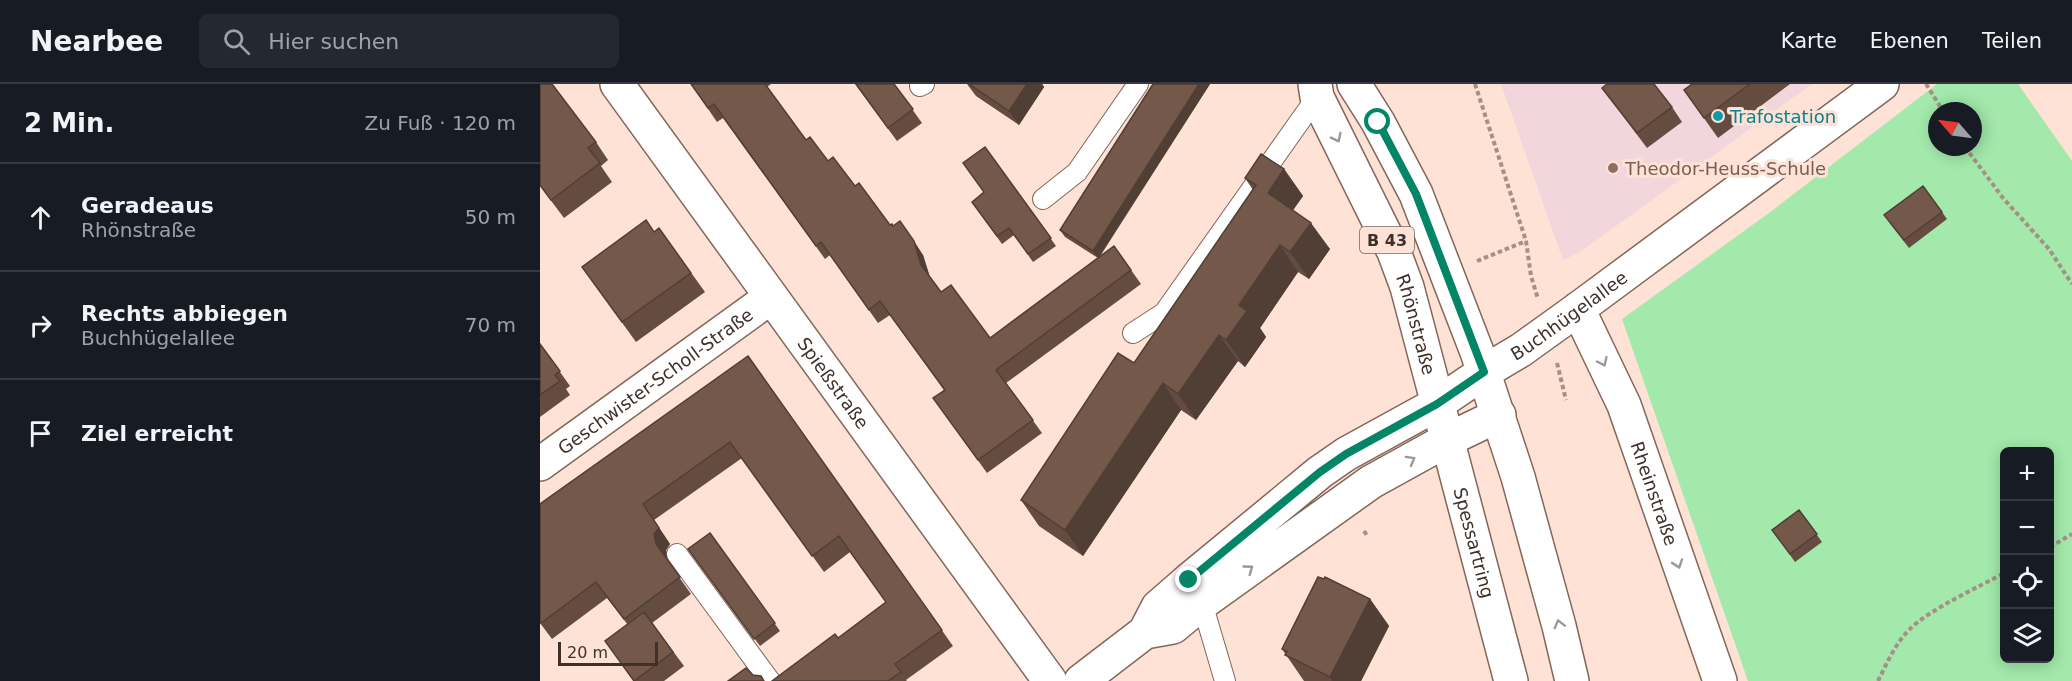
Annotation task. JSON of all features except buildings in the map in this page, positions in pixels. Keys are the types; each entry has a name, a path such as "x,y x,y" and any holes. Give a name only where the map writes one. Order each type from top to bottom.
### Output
{"street":[{"name":"Spießstraße","path":"617,84 1050,681"},
{"name":"B 43","path":"1354,84 1378,122 1416,194 1484,372 1518,477 1572,681"},
{"name":"Buchhügelallee","path":"1081,681 1145,632 1158,607 1320,472 1346,454 1437,404 1521,350 1874,86"},
{"name":"Rhönstraße","path":"1316,90 1394,252 1407,286 1437,404"},
{"name":"Geschwister-Scholl-Straße","path":"540,464 771,297"},
{"name":"Rheinstraße","path":"1578,309 1624,405 1720,681"},
{"name":"Spessartring","path":"1437,404 1511,681"},
{"name":"Buchhügelallee","path":"1145,632 1173,627 1202,603 1371,482 1498,415"}],"lane":[{"path":"1043,199 1077,172 1138,84"},
{"path":"1133,333 1164,313 1316,90"},
{"path":"677,554 771,681"},
{"path":"1202,603 1225,681"}],"path":[{"path":"1476,84 1526,241 1531,276"},
{"path":"1926,84 1937,102"},
{"path":"1972,156 2003,198 2049,249 2072,284"},
{"path":"1468,264 1526,241"},
{"path":"1559,369 1566,400"},
{"path":"1364,531 1368,537"},
{"path":"2054,544 2072,534"},
{"path":"1878,681 1890,654 1910,628 2000,575"}],"shaded area":[{"name":"Theodor-Heuss-Schule","path":"1501,84 1812,84 1580,252 1563,260"}],"green space":[{"path":"1937,84 2018,84 2072,161 2072,681 1748,681 1622,319 1769,213"}],"place":[{"name":"Trafostation","path":"1718,116"},
{"name":"Theodor-Heuss-Schule","path":"1613,168"}],"route":[{"path":"1189,580 1320,472 1346,454 1437,404 1484,372 1416,194 1378,122"}]}
